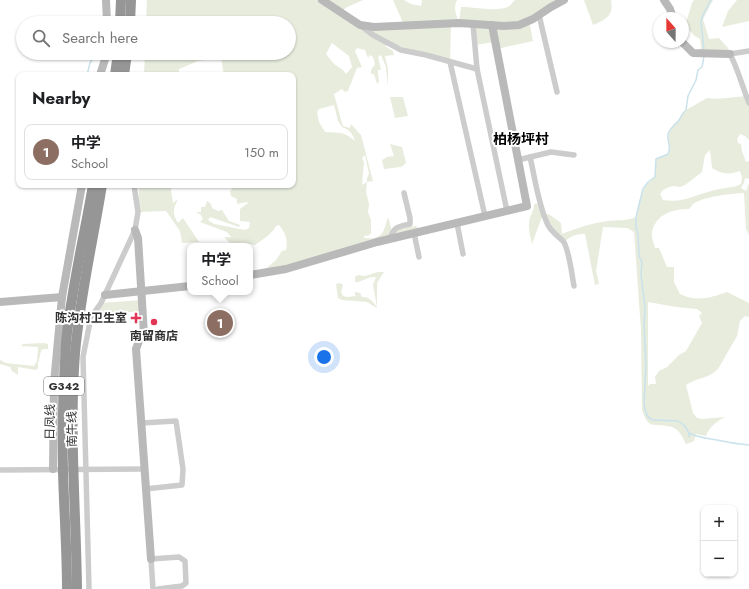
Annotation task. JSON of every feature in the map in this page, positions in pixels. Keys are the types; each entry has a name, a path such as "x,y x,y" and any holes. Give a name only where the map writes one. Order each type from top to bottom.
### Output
{"highway":[{"path":"120,16 121,0"},
{"path":"130,16 131,0"},
{"path":"115,72 117,60"},
{"path":"124,72 126,60"},
{"name":"日凤线","path":"67,589 58,469 69,311 92,188"},
{"name":"日凤线","path":"77,589 74,469 75,354 85,272 101,188"}],"street":[{"path":"106,0 107,16"},
{"path":"322,0 373,35 401,50 477,69"},
{"path":"360,25 374,27 450,23 519,25 533,19 564,0"},
{"path":"664,0 671,12"},
{"path":"539,15 557,92"},
{"path":"472,24 477,69 507,211"},
{"path":"253,274 286,269 390,239 527,206 492,25"},
{"path":"688,48 693,53 730,54 749,51"},
{"path":"730,54 736,65 749,103"},
{"path":"101,72 105,60"},
{"path":"450,62 485,216"},
{"path":"518,160 551,152 574,155"},
{"path":"530,157 547,224 555,235 564,242 574,286"},
{"path":"58,469 54,383 62,297 81,188"},
{"name":"南牛线","path":"89,589 83,357 92,316 96,312 105,295 135,230 138,212 134,188"},
{"path":"390,239 392,231 396,228 410,224 404,194"},
{"path":"457,223 463,254"},
{"path":"135,230 138,238 144,334 138,341 136,349 153,589"},
{"path":"414,233 420,257"},
{"path":"105,295 187,286"},
{"path":"0,302 62,297"},
{"path":"144,334 177,332"},
{"path":"141,423 176,421 183,469 182,485 145,489"},
{"path":"0,470 85,469 92,471 144,469"},
{"path":"151,559 179,557 185,561 186,583 182,586 158,589"}],"shaded area":[{"path":"147,0 363,0 347,7 341,12 360,25 404,25 393,0 404,0 411,4 421,6 422,0 457,0 455,8 459,22 461,7 497,9 508,7 515,0 564,0 529,21 533,41 497,49 495,42 474,45 473,24 451,23 450,62 390,44 385,46 393,51 394,55 385,56 388,69 388,87 386,67 381,55 378,57 381,70 378,70 379,82 377,84 374,74 371,74 371,70 375,64 373,57 370,55 368,58 365,50 357,48 355,51 362,67 357,68 348,91 345,92 342,89 334,94 343,126 350,128 351,124 361,135 373,181 367,182 366,192 369,204 368,212 371,220 371,233 368,236 365,235 364,238 375,238 382,234 388,217 392,231 415,226 418,227 414,233 260,274 276,260 282,251 286,250 286,237 279,225 255,245 253,243 242,242 230,243 224,237 231,237 227,232 200,222 203,219 201,215 196,212 201,212 201,207 205,207 207,201 211,204 212,208 218,211 222,210 229,221 240,225 239,227 210,217 208,220 214,224 245,230 249,228 250,222 240,221 240,209 248,203 237,204 237,199 231,196 230,191 233,188 296,188 296,72 223,72 221,60 296,60 296,16 146,16","holes":["332,43 349,56 352,67 346,74 334,64 326,54","334,105 338,121 342,127 350,132 355,141 344,134 325,132 319,122 317,112 319,109","365,155 369,174 367,182 362,185 364,162 362,158"]},
{"path":"584,0 611,0 612,5 610,13 605,19 593,25"},
{"path":"694,0 713,0 703,19 709,39 719,38 728,48 730,54 699,53 701,48 700,39 689,30 689,13"},
{"path":"737,0 749,0 749,21 722,27 728,11"},
{"path":"145,60 206,60 198,61 179,69 179,72 144,72"},
{"path":"746,96 749,103 749,140 740,134 737,139 738,143 741,144 746,162 749,161 749,179 745,178 741,188 746,191 749,183 749,235 746,229 744,193 710,197 693,204 689,209 677,210 666,214 657,221 652,232 655,248 659,248 667,267 674,267 674,282 680,294 692,298 703,298 727,292 749,303 749,317 745,316 740,321 737,336 718,369 706,377 690,382 686,385 693,413 697,418 725,417 719,420 709,430 706,436 696,434 694,441 686,444 674,428 650,424 642,410 641,330 634,232 627,228 603,227 596,271 599,284 595,285 585,234 578,234 564,242 555,235 543,214 532,244 529,221 534,204 541,203 544,213 550,215 561,223 562,234 596,223 626,220 636,217 644,190 650,181 655,177 656,159 668,154 670,148 668,136 673,125 679,120 682,113 707,98 722,99","holes":["710,150 712,168 719,172 725,173 740,171 742,178 741,184 733,187 713,190 685,199 671,201 663,200 660,194 663,190 669,187 680,187 685,185 702,172 705,155","648,302 697,309 702,313 699,316 702,323 686,351 679,355 667,367 659,371 655,377 656,384 650,384 648,386"]},
{"path":"390,97 403,97 408,116 395,118"},
{"path":"390,144 402,147 406,163 401,167 384,169 382,160 387,157 394,156"},
{"path":"139,188 172,188 173,203 178,199 174,211 176,220 178,223 183,218 199,242 182,243 180,231 166,211 138,212"},
{"path":"378,272 384,272 377,283 377,307 373,285 376,277 370,277 355,282 355,277 358,275 365,276"},
{"path":"340,283 343,285 341,292 343,296 356,296 354,293 360,293 362,297 369,299 377,307 367,302 342,300 338,298 336,284"},
{"path":"142,300 142,312 96,312 101,303"},
{"path":"23,344 48,344 48,349 43,349 41,351 38,368 36,370 18,367 18,375 12,371 10,367 0,364 0,360 6,363 34,366 37,361 38,347 21,346"}],"waterway":[{"path":"704,50 701,22 711,0"},
{"path":"689,437 689,433 684,425 678,421 653,420 649,418 646,413 644,404 646,365 644,324 645,307 641,275 642,262 639,256 636,217 643,189 648,182 655,177 656,159 668,154 670,149 668,138 669,133 686,110 688,96 696,80 698,70 702,67 704,56"},
{"path":"88,72 92,60"},
{"path":"689,433 703,438 749,445"}],"place":[{"name":"陈沟村卫生室","path":"136,318"},
{"name":"南留商店","path":"154,322"},
{"name":"中学","path":"220,323"}],"district":[{"name":"柏杨坪村","path":"521,139"}]}
